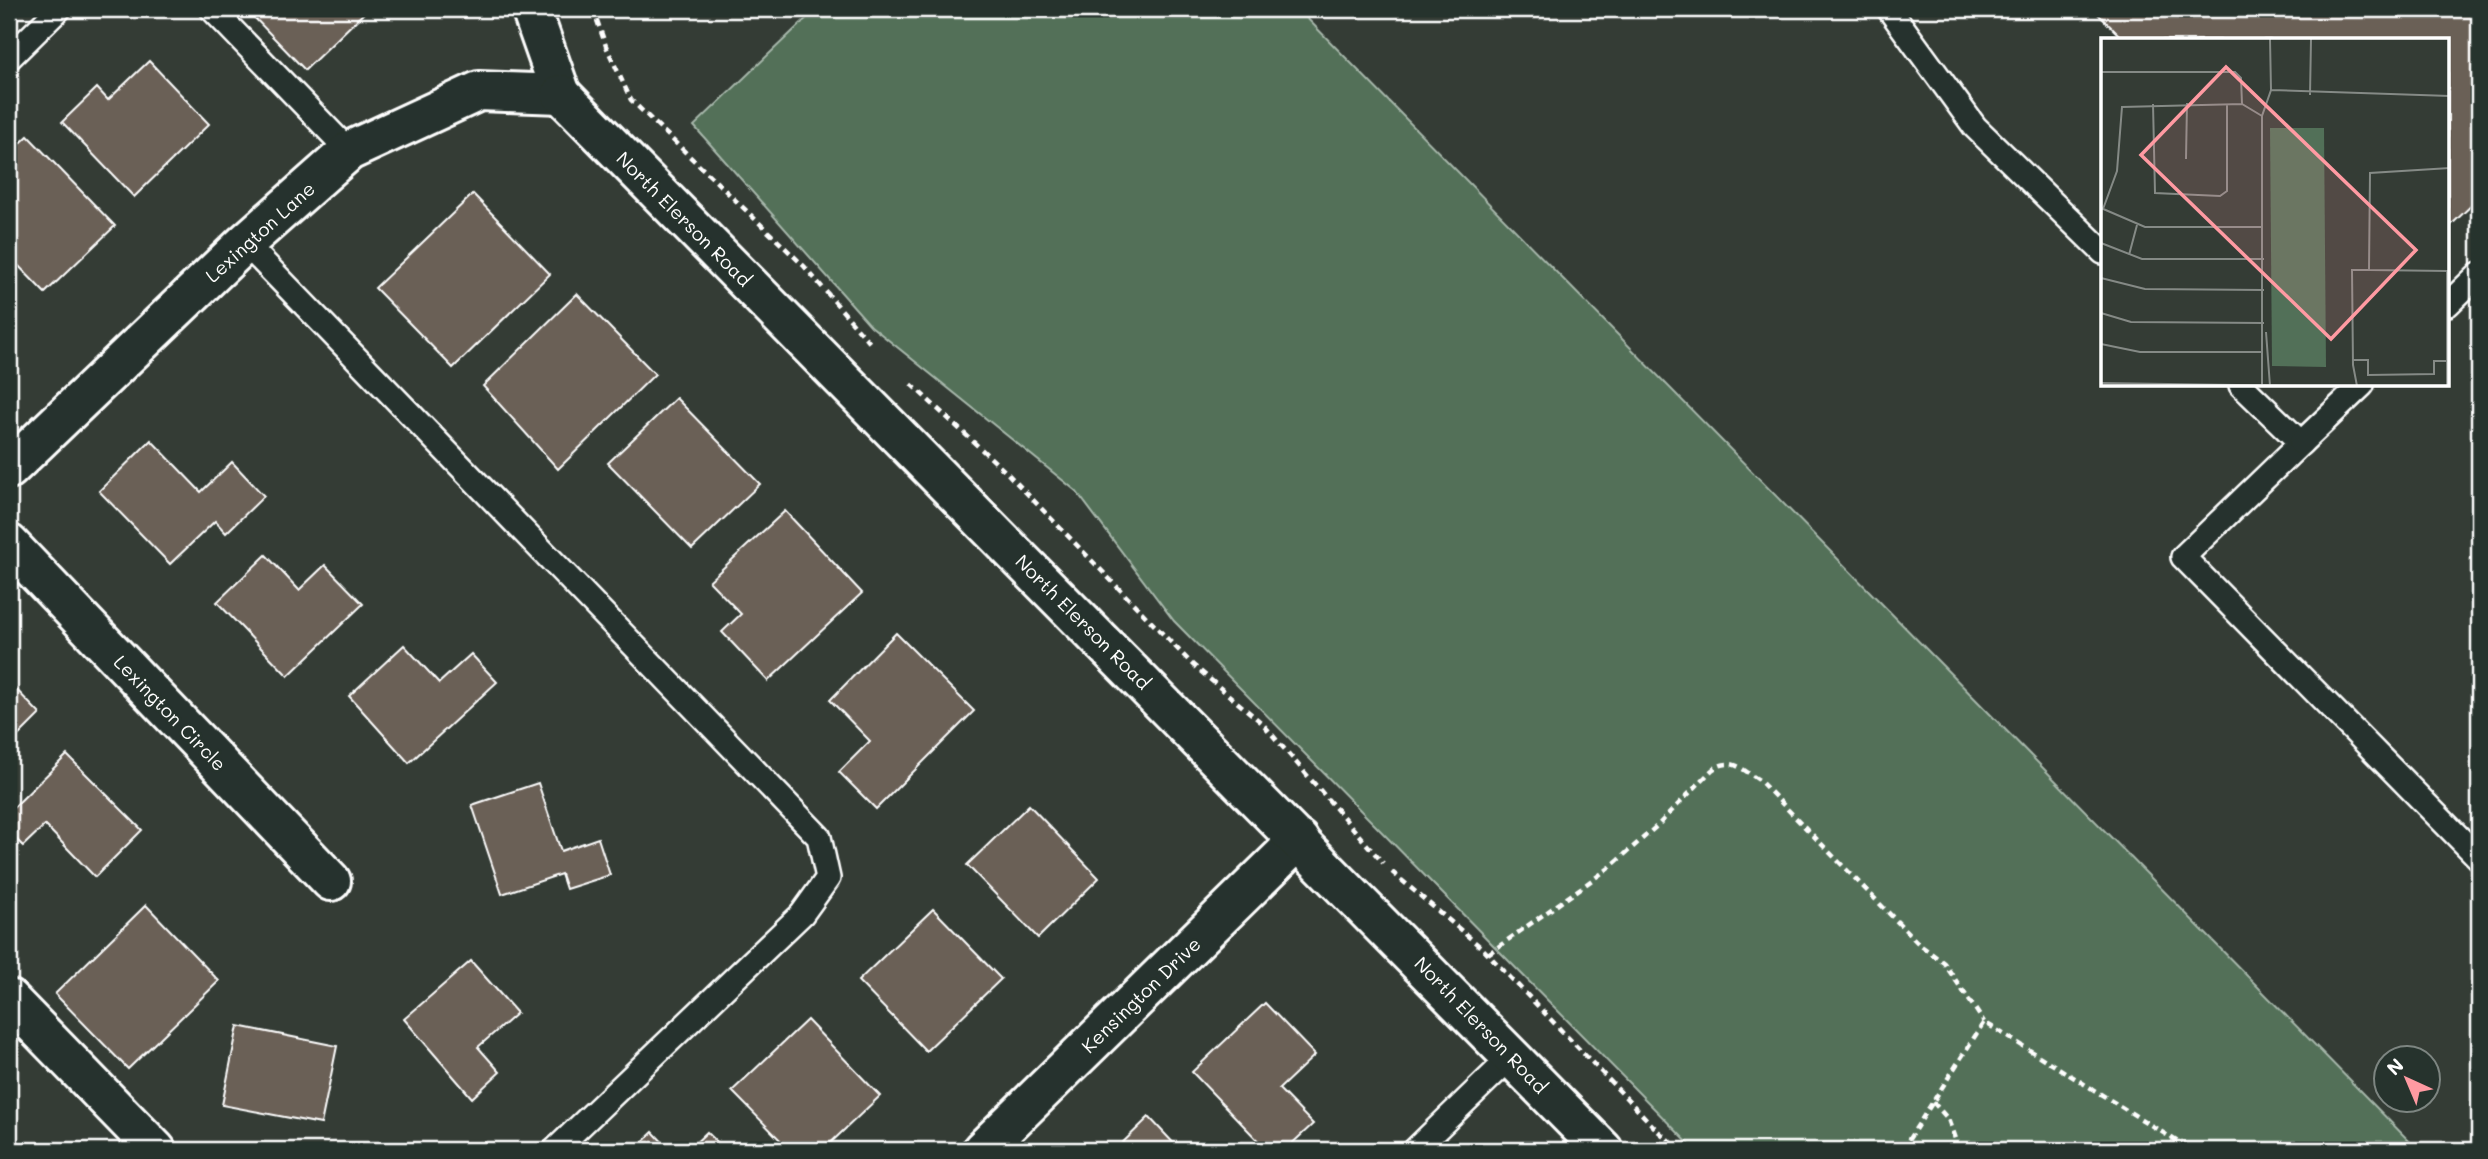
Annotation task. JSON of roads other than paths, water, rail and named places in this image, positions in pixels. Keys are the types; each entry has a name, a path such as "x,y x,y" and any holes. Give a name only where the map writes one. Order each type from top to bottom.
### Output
{"street":[{"path":"531,9 561,94"},
{"name":"Lexington Lane","path":"9,469 245,243 349,151 479,91 561,94"},
{"name":"North Elerson Road","path":"561,94 1603,1150"},
{"name":"Lexington Circle","path":"9,544 331,881"},
{"name":"Kensington Drive","path":"982,1150 1299,840"},
{"path":"9,999 156,1150"}],"lane":[{"path":"9,58 59,9"},
{"path":"212,9 349,151"},
{"path":"1889,9 1975,127 2101,250"},
{"path":"245,243 819,838 828,878 802,914 555,1150"},
{"path":"2450,302 2479,274"},
{"path":"2243,387 2301,443"},
{"path":"2360,387 2183,557 2479,858"},
{"path":"1415,1150 1511,1057"}]}
